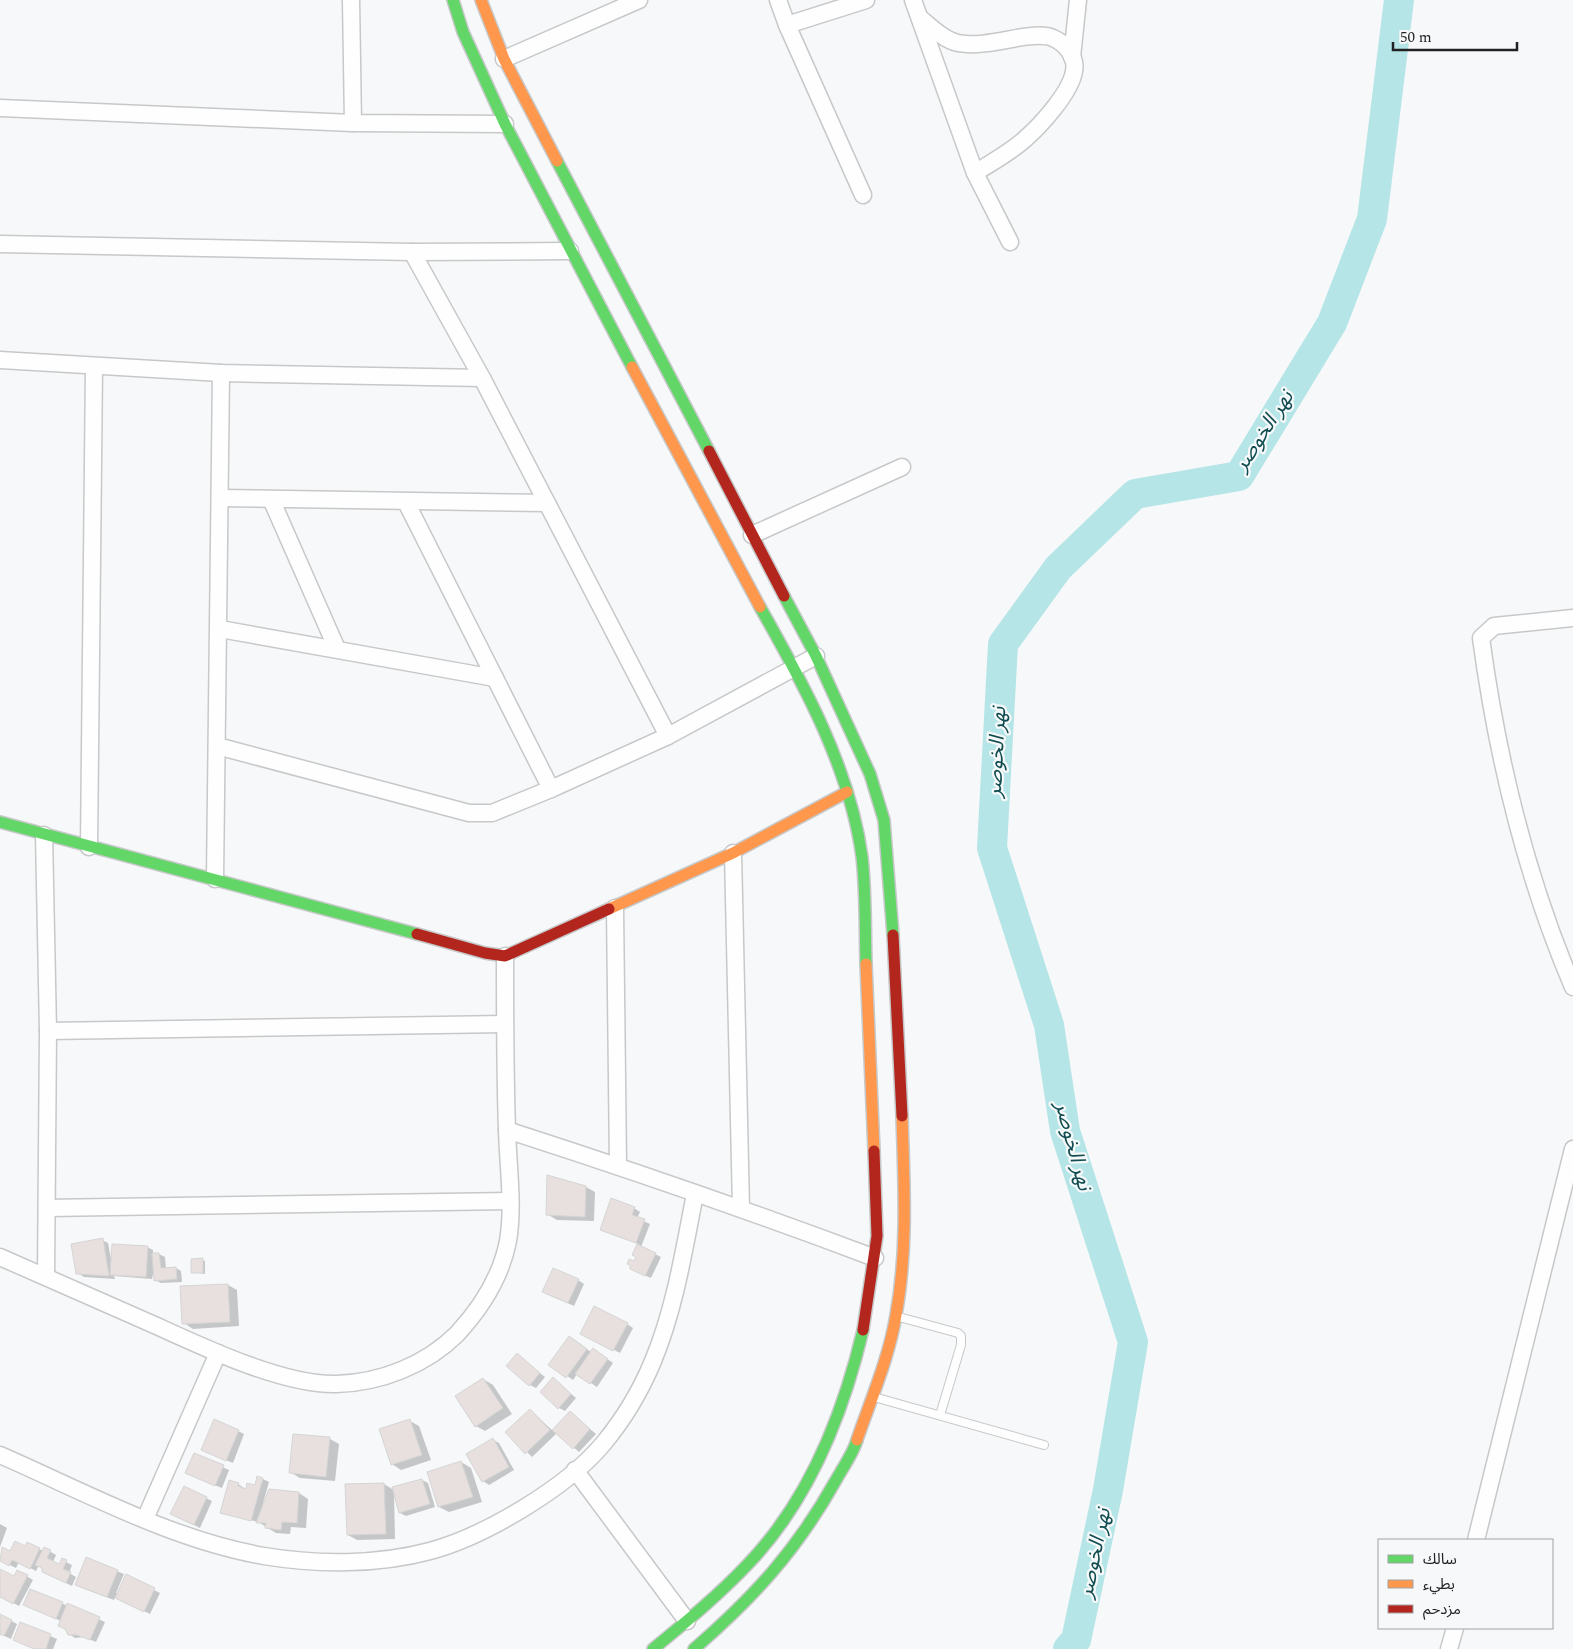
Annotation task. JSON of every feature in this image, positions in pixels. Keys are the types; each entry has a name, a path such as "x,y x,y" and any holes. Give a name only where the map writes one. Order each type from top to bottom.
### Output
{"street":[{"path":"351,0 353,123"},
{"path":"453,0 463,32 505,124 570,251 793,669 829,745 847,792 856,823 862,856 904,1242 896,1316 885,1358 856,1444 813,1521 768,1580 737,1612 694,1649"},
{"path":"481,0 504,59 816,656 862,754 884,820 888,851 887,1072 877,1236 875,1258 852,1377 832,1432 816,1467 764,1544 749,1563 687,1622 653,1649"},
{"path":"504,59 639,0"},
{"path":"778,0 787,25 863,195"},
{"path":"787,25 866,0"},
{"path":"914,0 975,173 1010,242"},
{"path":"975,173 1024,140 1041,124 1071,78 1074,71 1072,57 1078,0"},
{"path":"920,18 946,38 959,43 976,43 1038,35 1052,37 1064,45 1072,57"},
{"path":"0,108 353,123 505,124"},
{"path":"0,244 412,252 570,251"},
{"path":"412,252 482,378 668,736"},
{"path":"0,360 94,367 220,372 482,378"},
{"path":"90,847 94,367"},
{"path":"215,878 220,629 220,372"},
{"path":"752,535 902,467"},
{"path":"220,498 547,503"},
{"path":"271,499 337,649"},
{"path":"406,502 551,789"},
{"path":"1573,618 1494,626 1481,638 1489,696 1515,809 1541,904 1573,986"},
{"path":"220,629 495,678"},
{"path":"217,746 469,813 492,813 551,789 668,736 816,656"},
{"path":"0,822 90,847 215,878 485,953 505,956 615,908 733,853 847,792"},
{"path":"44,835 48,1031 46,1277"},
{"path":"733,853 741,1208"},
{"path":"615,908 618,1166"},
{"path":"0,1257 218,1353 296,1380 336,1384 376,1379 413,1366 447,1344 475,1315 491,1287 508,1242 510,1201 507,1130 505,956"},
{"path":"48,1031 505,1024"},
{"path":"507,1130 741,1208 875,1258"},
{"path":"1476,1539 1573,1149"},
{"path":"0,1454 145,1519 212,1543 263,1556 307,1562 383,1560 431,1550 473,1535 529,1504 575,1470 608,1437 631,1405 653,1362 674,1302 695,1194"},
{"path":"47,1208 510,1201"},
{"path":"145,1519 218,1353"},
{"path":"575,1470 687,1622"},
{"path":"1449,1649 1454,1629"}],"lane":[{"path":"896,1316 953,1331 961,1336 961,1345 940,1415"},
{"path":"872,1396 1044,1445"}],"building":[{"path":"547,1175 586,1186 585,1217 546,1215"},
{"path":"611,1198 635,1207 632,1215 645,1219 636,1243 600,1230"},
{"path":"103,1238 109,1276 76,1274 71,1244"},
{"path":"112,1244 148,1246 146,1277 110,1275"},
{"path":"637,1244 656,1253 645,1276 630,1269 630,1265 627,1264 629,1259 634,1261 636,1257 632,1255"},
{"path":"152,1253 159,1253 161,1268 176,1267 177,1279 154,1281"},
{"path":"203,1258 203,1273 191,1273 191,1259"},
{"path":"553,1268 579,1279 568,1303 542,1292"},
{"path":"228,1284 230,1322 182,1324 180,1286"},
{"path":"594,1306 628,1323 613,1351 580,1334"},
{"path":"569,1336 587,1349 566,1378 548,1365"},
{"path":"593,1348 608,1359 590,1384 575,1374"},
{"path":"517,1353 540,1373 529,1386 506,1366"},
{"path":"553,1377 571,1394 558,1409 540,1392"},
{"path":"483,1378 503,1408 475,1427 455,1396"},
{"path":"530,1409 550,1430 525,1454 505,1432"},
{"path":"570,1411 590,1429 573,1449 552,1430"},
{"path":"214,1419 239,1430 226,1461 201,1450"},
{"path":"410,1419 422,1455 391,1465 379,1429"},
{"path":"293,1434 330,1437 326,1477 289,1473"},
{"path":"493,1438 509,1467 482,1482 466,1454"},
{"path":"194,1453 224,1465 215,1486 185,1473"},
{"path":"461,1461 473,1497 438,1507 427,1472"},
{"path":"257,1476 263,1478 251,1521 220,1513 229,1480 239,1483 238,1486 246,1489 247,1483 255,1485"},
{"path":"422,1479 430,1504 399,1513 392,1487"},
{"path":"384,1483 386,1534 347,1535 345,1484"},
{"path":"184,1486 207,1497 194,1525 170,1514"},
{"path":"269,1489 299,1492 297,1523 282,1522 281,1530 265,1528 266,1523 256,1523"},
{"path":"15,1541 25,1546 27,1542 40,1548 30,1569 12,1560 9,1566 0,1561 2,1547 10,1551"},
{"path":"44,1547 51,1550 47,1558 59,1564 62,1558 67,1560 63,1569 71,1572 66,1583 42,1572 42,1568 35,1565"},
{"path":"86,1557 118,1570 107,1597 75,1585"},
{"path":"0,1569 14,1576 17,1570 28,1575 13,1604 0,1597"},
{"path":"126,1574 155,1588 144,1612 115,1598"},
{"path":"30,1589 63,1602 56,1619 23,1605"},
{"path":"67,1603 100,1617 90,1640 77,1635 68,1635 65,1629 58,1626"},
{"path":"0,1614 12,1620 4,1636 0,1634"},
{"path":"20,1622 51,1634 46,1649 34,1649 13,1640"}],"waterway":[{"name":"نهر الخوصر","path":"1068,1649 1076,1640 1108,1490 1133,1342 1065,1131 1049,1025 992,848 1003,644 1058,568 1135,494 1239,476 1332,323 1372,219 1399,0"}],"traffic: fast":[{"path":"453,0 463,32 505,124 632,367"},
{"path":"557,161 709,451"},
{"path":"784,596 816,656 870,774 884,820 893,935"},
{"path":"760,607 823,727 847,791 862,857 865,897 866,964"},
{"path":"0,822 417,934"},
{"path":"653,1649 702,1608 738,1574 771,1538 790,1512 807,1484 834,1424 855,1362 863,1330"},
{"path":"694,1649 755,1591 790,1551 821,1505 857,1440"}],"traffic: slow":[{"path":"481,0 504,59 557,161"},
{"path":"632,367 760,607"},
{"path":"609,909 733,853 847,792"},
{"path":"866,964 874,1151"},
{"path":"857,1440 889,1347 900,1290 904,1241 902,1116"}],"traffic: jam":[{"path":"709,451 784,596"},
{"path":"417,934 485,953 505,956 609,909"},
{"path":"893,935 902,1116"},
{"path":"863,1330 877,1236 874,1151"}]}
